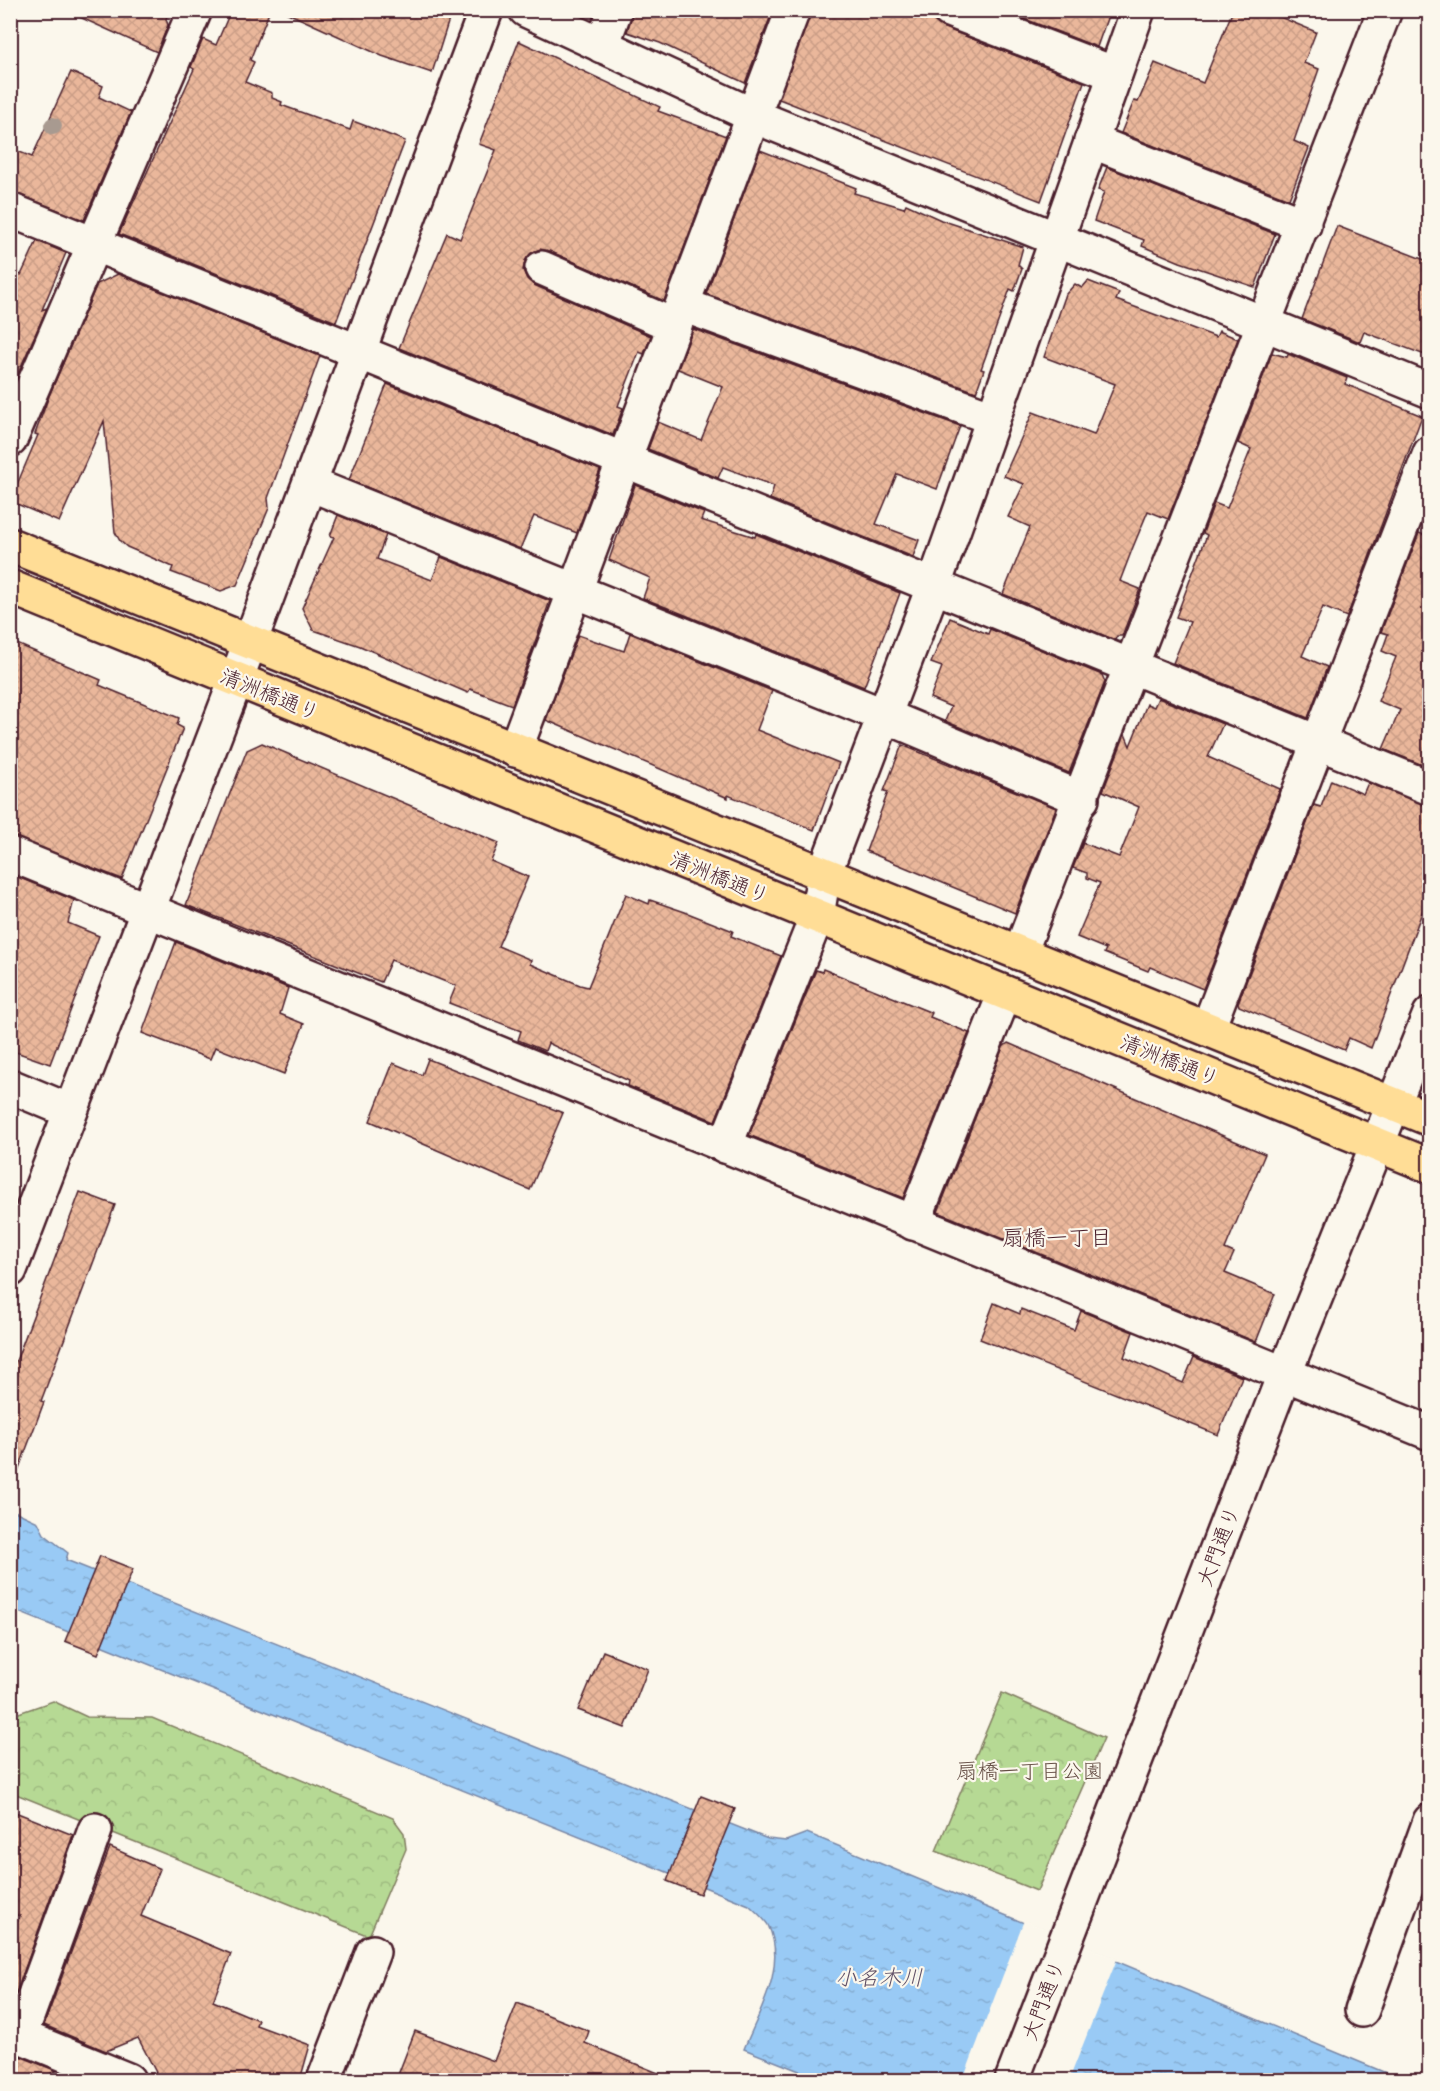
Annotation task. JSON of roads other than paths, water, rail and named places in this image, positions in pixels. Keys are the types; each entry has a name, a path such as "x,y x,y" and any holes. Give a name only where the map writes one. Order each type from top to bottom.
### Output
{"main road":[{"name":"清洲橋通り","path":"10,545 1430,1119"},
{"name":"清洲橋通り","path":"10,587 1430,1166"}],"street":[{"path":"10,440 195,10"},
{"path":"10,1270 236,680 486,10"},
{"path":"526,10 754,116 1430,391"},
{"path":"602,46 615,10"},
{"path":"515,750 793,10"},
{"path":"949,10 1115,74"},
{"path":"725,1146 817,916 824,874 934,585 1138,10"},
{"path":"1020,953 1266,324 1385,10"},
{"path":"1091,141 1304,225"},
{"path":"10,210 1430,788"},
{"path":"542,268 993,418"},
{"path":"1208,1028 1430,453"},
{"path":"310,484 885,716 1082,799"},
{"path":"10,854 1430,1433"},
{"path":"913,1223 1005,993"},
{"name":"大門通り","path":"1012,2080 1284,1375 1430,1014"},
{"path":"10,1086 70,1111"},
{"path":"1362,2010 1430,1821"},
{"path":"95,1830 15,2034 128,2080"},
{"path":"324,2080 373,1952"}],"water":[{"name":"小名木川","path":"10,1509 38,1522 44,1534 68,1553 66,1560 768,1839 786,1841 807,1833 1403,2080 822,2080 744,2049 769,1988 775,1956 768,1925 749,1905 11,1609"}],"district":[{"name":"扇橋一丁目","path":"1057,1237"}],"park label":[{"name":"扇橋一丁目公園","path":"1030,1770"}]}
